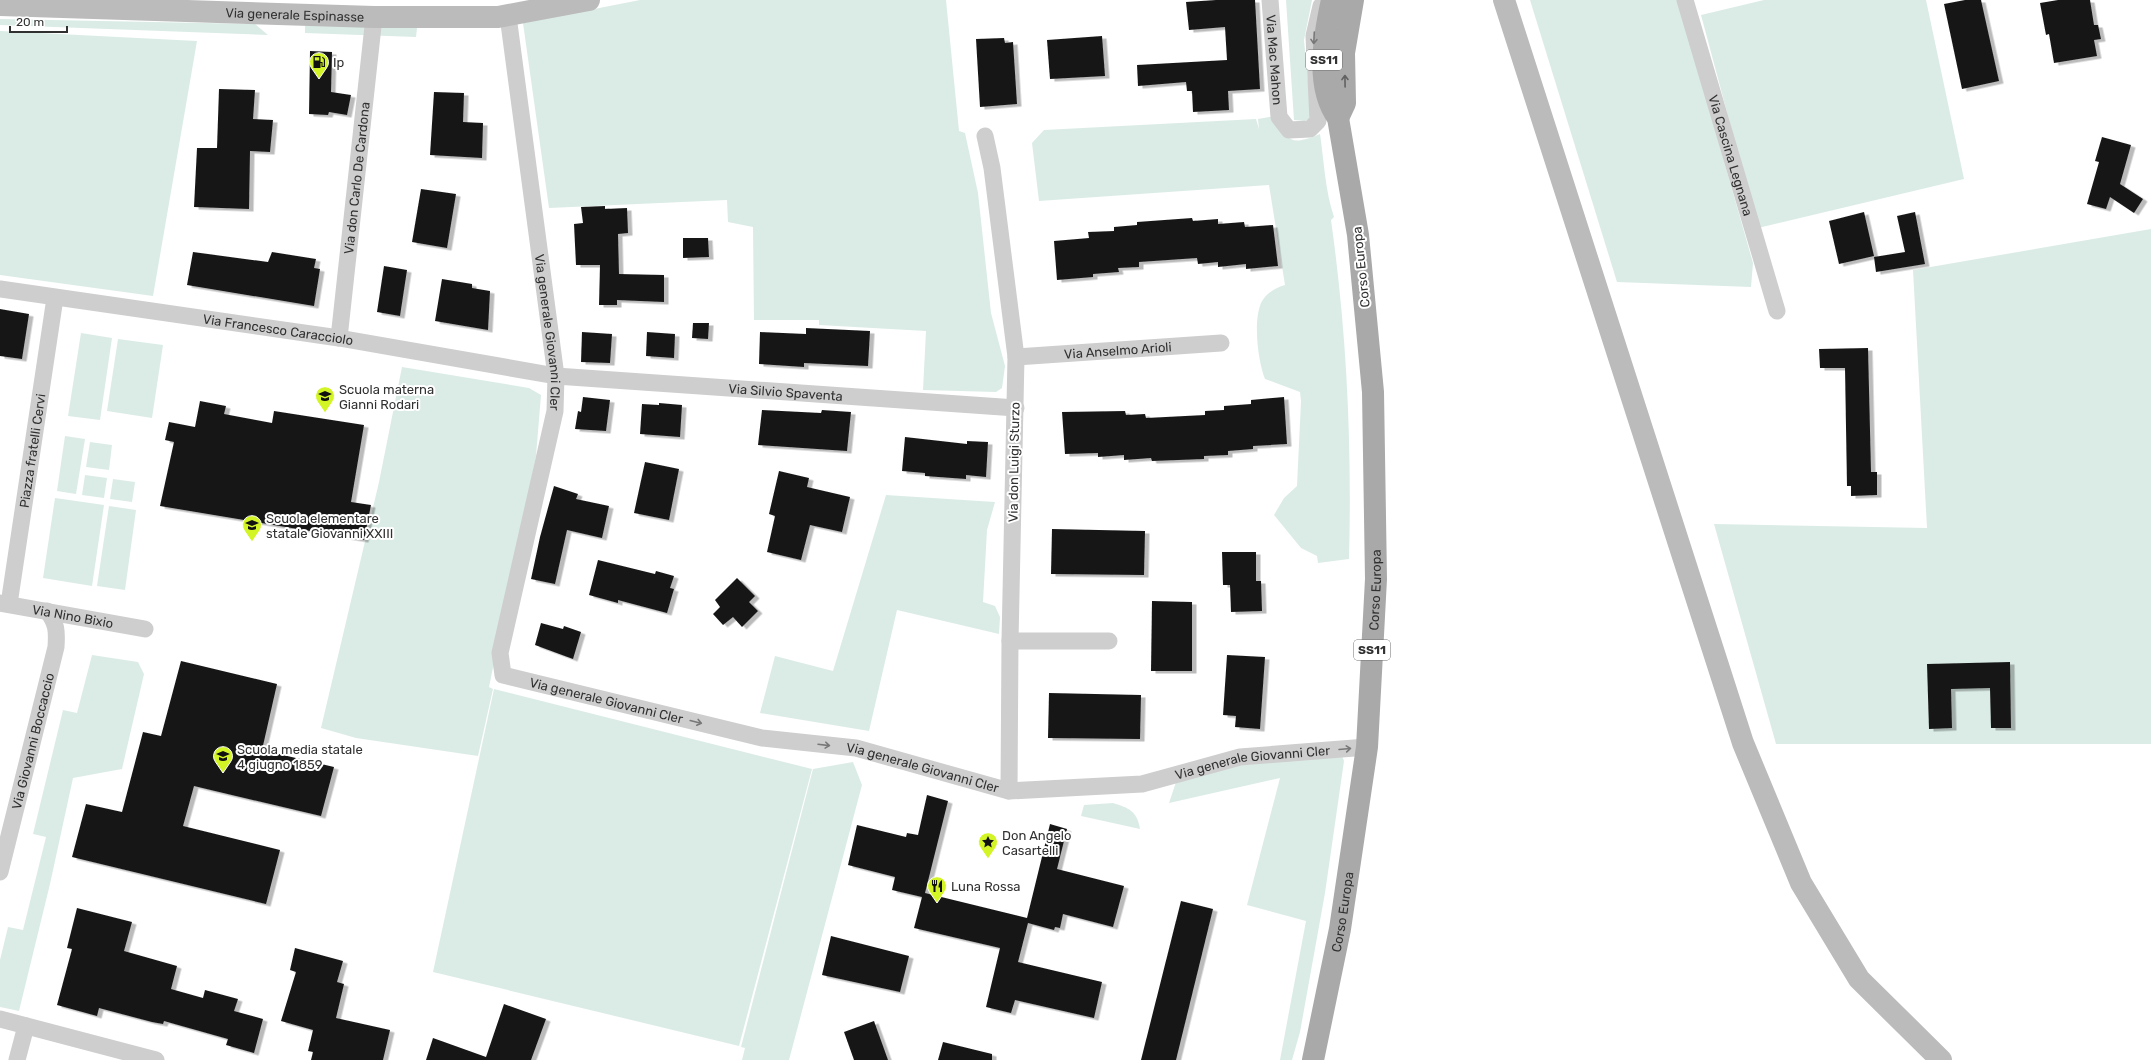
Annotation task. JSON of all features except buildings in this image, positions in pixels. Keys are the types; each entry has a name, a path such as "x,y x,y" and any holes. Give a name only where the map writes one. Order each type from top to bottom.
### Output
{"main road":[{"name":"Corso Europa","path":"1313,1060 1340,929 1367,747 1376,579 1373,392 1358,235 1338,118 1330,107 1325,86 1324,65 1328,17 1332,0"},
{"name":"SS11","path":"1338,118 1346,103 1344,53 1353,0"}],"street":[{"name":"Via generale Espinasse","path":"0,5 374,17 508,16 589,0"},
{"name":"Via Mac Mahon","path":"1270,0 1279,117 1288,130 1310,129 1318,121 1314,36 1322,0"},
{"path":"1504,0 1746,750 1801,883 1859,980 1941,1060"},
{"name":"Via Cascina Legnana","path":"1685,0 1777,311"},
{"name":"Via generale Giovanni Cler","path":"508,16 556,376 555,411 500,653 503,675 762,738 856,748 1009,791 1142,784 1240,757 1367,747"},
{"name":"Via don Carlo De Cardona","path":"339,338 374,17"},
{"name":"Via don Luigi Sturzo","path":"985,136 992,168 1016,357 1010,641 1009,791"},
{"name":"Via Francesco Caracciolo","path":"0,289 339,338 556,376"},
{"name":"Piazza fratelli Cervi","path":"5,604 55,298"},
{"name":"Via Anselmo Arioli","path":"1016,357 1220,343"},
{"name":"Via Silvio Spaventa","path":"556,376 1016,408"},
{"name":"Via Nino Bixio","path":"5,604 145,629"},
{"name":"Via Giovanni Boccaccio","path":"0,872 56,647 58,632 54,619 47,611"},
{"path":"1010,641 1109,641"},
{"path":"0,1019 156,1060"},
{"path":"17,1060 26,1026"}],"shaded area":[{"path":"640,0 946,0 959,131 965,133 978,193 991,313 1005,366 1002,388 996,392 923,390 926,331 819,325 819,320 754,320 753,227 728,222 727,200 549,208 523,23"},
{"path":"1286,0 1312,0 1304,40 1311,113 1309,119 1305,121 1294,120"},
{"path":"1530,0 1678,0 1753,263 1751,287 1617,282"},
{"path":"1764,0 1926,0 1964,179 1758,228 1701,15"},
{"path":"0,19 255,24 268,35 0,25"},
{"path":"305,25 417,28 416,37 305,33"},
{"path":"0,31 197,41 153,296 0,275"},
{"path":"1272,117 1287,137 1292,139 1303,140 1320,134 1327,186 1334,217 1331,220 1345,347 1350,474 1349,559 1318,563 1317,556 1301,548 1274,515 1284,498 1297,486 1301,401 1300,392 1265,379 1260,362 1257,341 1257,320 1261,303 1265,296 1271,291 1285,285 1269,185 1039,201 1032,143 1044,130 1256,119 1259,129 1258,119"},
{"path":"2151,229 2151,744 1776,744 1714,524 1927,528 1913,270"},
{"path":"81,333 112,338 100,420 68,416"},
{"path":"118,339 163,345 152,418 107,411"},
{"path":"402,367 529,388 541,395 536,456 489,687 493,689 478,756 356,738 321,728 379,482"},
{"path":"65,436 85,439 76,494 57,491"},
{"path":"90,442 112,445 109,470 86,467"},
{"path":"85,475 107,478 104,498 82,495"},
{"path":"113,479 135,482 132,502 110,499"},
{"path":"886,495 995,502 987,530 983,602 995,606 1000,617 999,634 897,610 869,731 760,713 775,656 833,671"},
{"path":"55,498 104,505 92,586 43,578"},
{"path":"109,506 136,510 125,590 97,586"},
{"path":"92,655 138,662 144,674 122,769 73,778 50,884 19,1011 0,1007 0,960 8,927 23,930 46,837 33,834 63,710 77,713"},
{"path":"494,689 812,769 739,1046 433,972"},
{"path":"1342,756 1344,761 1325,893 1300,1032 1292,1060 1280,1060 1306,921 1247,905 1280,778 1169,803 1176,782 1232,766"},
{"path":"853,762 862,785 789,1060 742,1060 745,1048 741,1047 813,769"},
{"path":"1113,803 1131,811 1137,818 1140,829 1081,816 1084,805"}],"place":[{"name":"Ip","path":"319,79"},
{"name":"Scuola materna Gianni Rodari","path":"325,413"},
{"name":"Scuola elementare statale Giovanni XXIII","path":"252,542"},
{"name":"Scuola media statale 4 giugno 1859","path":"223,773"},
{"name":"Don Angelo Casartelli","path":"988,859"},
{"name":"Luna Rossa","path":"937,903"}]}
